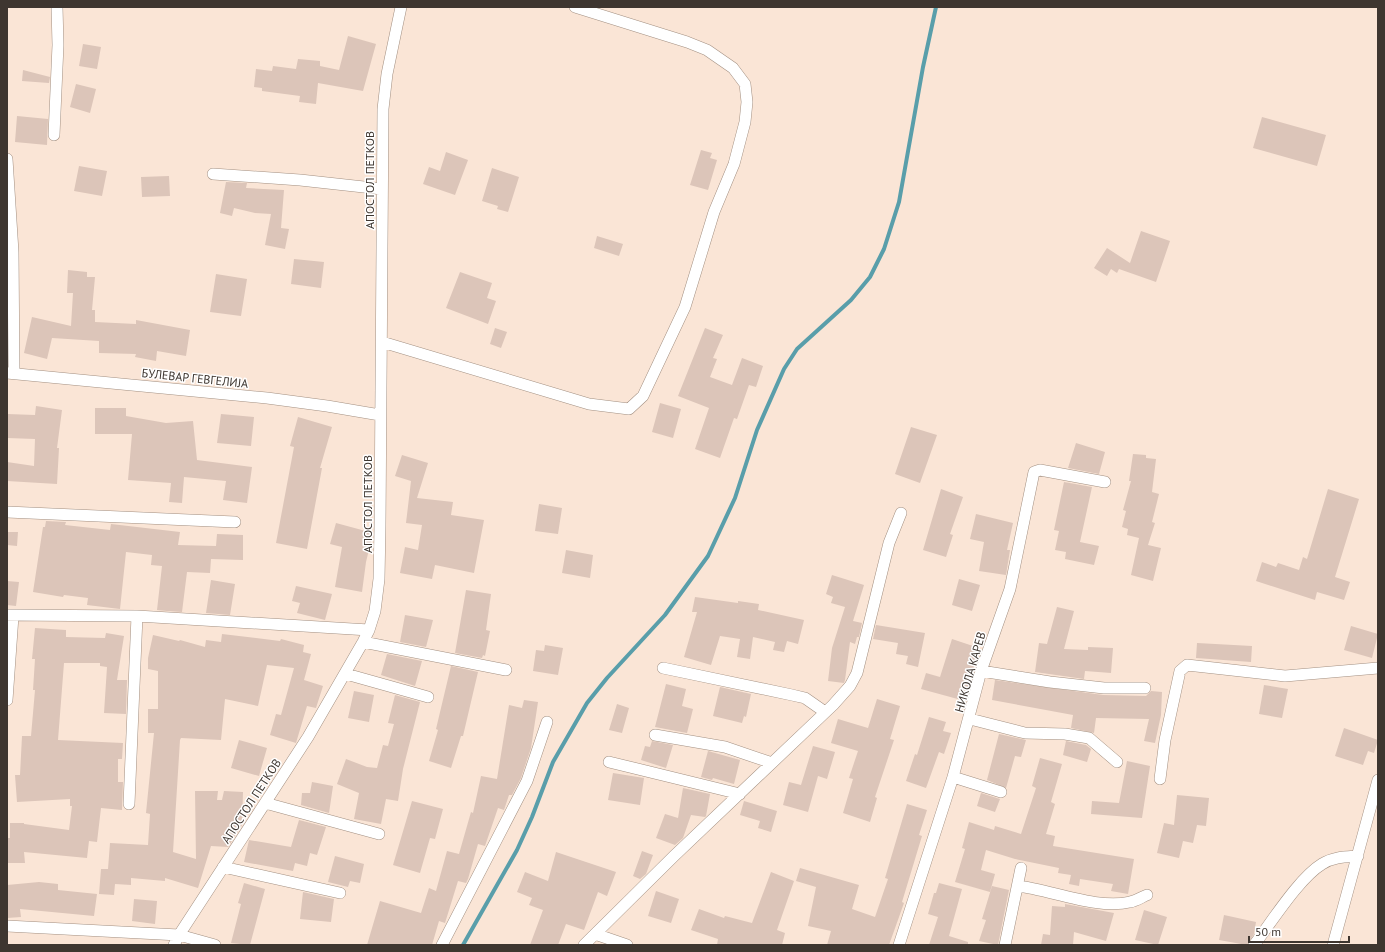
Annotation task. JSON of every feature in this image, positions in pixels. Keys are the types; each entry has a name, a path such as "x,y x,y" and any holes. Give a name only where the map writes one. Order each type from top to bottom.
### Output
{"street":[{"path":"54,135 58,45 57,7"},
{"name":"АПОСТОЛ ПЕТКОВ","path":"174,945 179,934 308,737 346,674 369,630 377,599 379,579 382,342 383,109 386,81 401,7"},
{"path":"382,342 589,404 629,409 643,396 685,307 714,212 734,164 745,122 747,102 745,84 733,68 701,48 687,42 575,7"},
{"path":"7,159 13,252 10,373"},
{"path":"213,174 300,180 382,189"},
{"name":"БУЛЕВАР ГЕВГЕЛИЈА","path":"10,373 267,398 380,415"},
{"name":"НИКОЛА КАРЕВ","path":"899,945 970,719 982,671 1010,589 1034,472 1040,470 1105,482"},
{"path":"7,512 235,522"},
{"path":"584,945 850,686 857,673 889,544 901,513"},
{"path":"7,700 10,616 137,616 369,630"},
{"path":"129,804 137,616"},
{"path":"363,642 506,670"},
{"path":"1160,779 1165,740 1180,671 1187,665 1285,676 1378,668"},
{"path":"663,668 792,694 805,698 825,712"},
{"path":"982,671 1050,682 1104,688 1145,688"},
{"path":"346,674 428,696"},
{"path":"970,719 1025,733 1065,734 1089,738 1117,762"},
{"path":"442,945 528,781 547,722"},
{"path":"655,735 725,747 772,763"},
{"path":"609,762 740,794"},
{"path":"952,777 1002,792"},
{"path":"1333,945 1378,780"},
{"path":"265,803 379,834"},
{"path":"1254,945 1309,874 1322,864 1340,857 1358,856"},
{"path":"223,867 340,893"},
{"path":"1005,945 1021,868"},
{"path":"1018,886 1036,888 1079,899 1108,903 1131,902 1147,895"},
{"path":"7,926 179,934 215,945"},
{"path":"595,934 627,945"}],"building":[{"path":"348,36 376,44 363,91 318,83 316,104 299,102 300,96 262,91 262,88 254,87 256,69 272,71 273,66 296,69 298,59 320,61 320,66 339,70"},
{"path":"83,44 101,47 97,69 79,66"},
{"path":"23,70 50,77 49,83 22,81"},
{"path":"76,84 96,89 90,113 70,107"},
{"path":"17,116 48,119 47,145 15,142"},
{"path":"1262,117 1326,135 1317,166 1253,148"},
{"path":"701,150 712,153 710,158 717,160 708,190 690,185"},
{"path":"446,152 468,160 455,195 423,184 429,167 440,171"},
{"path":"79,166 107,171 102,196 74,191"},
{"path":"492,168 519,177 508,212 497,209 498,206 482,201"},
{"path":"169,176 170,196 142,197 141,177"},
{"path":"226,182 247,183 246,188 284,190 281,228 289,229 285,249 265,245 271,214 255,213 234,208 232,216 220,213"},
{"path":"1141,231 1170,241 1156,282 1119,269 1117,273 1111,269 1107,276 1094,268 1107,248 1130,263"},
{"path":"597,236 623,244 619,256 594,248"},
{"path":"294,259 324,262 321,288 291,284"},
{"path":"68,270 87,272 87,277 95,277 92,310 95,310 95,322 136,324 136,320 190,330 186,356 157,351 156,361 135,357 136,354 99,353 99,341 52,338 47,359 24,353 32,317 71,326 73,293 67,293"},
{"path":"460,272 492,283 487,298 496,301 488,324 446,308"},
{"path":"216,274 247,279 241,316 210,312"},
{"path":"495,328 507,332 501,348 490,344"},
{"path":"705,328 723,335 713,358 717,359 710,377 732,385 742,358 763,366 756,387 749,385 737,419 734,418 720,458 695,449 709,408 678,396"},
{"path":"660,403 681,409 673,438 652,432"},
{"path":"36,406 62,410 57,448 59,448 57,484 7,481 7,462 34,466 35,439 7,438 7,414 35,415"},
{"path":"95,408 126,408 126,416 166,423 193,421 197,460 252,467 247,503 223,500 226,481 184,477 182,503 169,502 171,483 128,480 132,434 95,434"},
{"path":"221,414 254,417 251,446 217,443"},
{"path":"298,417 332,427 320,468 322,468 307,549 276,543 294,447 290,446"},
{"path":"911,427 937,435 920,483 895,474"},
{"path":"1076,443 1105,452 1099,474 1068,468"},
{"path":"1133,454 1146,455 1146,458 1156,459 1152,492 1159,494 1152,522 1155,523 1148,545 1161,548 1153,581 1131,575 1139,538 1127,535 1128,529 1122,527 1126,511 1123,510 1131,481 1129,481"},
{"path":"402,455 428,463 417,498 453,502 451,515 484,520 474,573 435,565 432,579 400,573 405,547 418,550 422,525 406,523 411,481 395,476"},
{"path":"1064,482 1092,487 1080,542 1099,546 1094,565 1065,559 1066,552 1055,550 1059,531 1054,530"},
{"path":"941,489 963,497 950,534 953,535 946,557 923,550"},
{"path":"1328,489 1359,499 1335,577 1350,582 1344,600 1317,592 1315,600 1256,581 1262,562 1276,567 1278,563 1299,570 1303,557 1307,559"},
{"path":"539,504 562,508 558,534 535,531"},
{"path":"976,514 1013,523 1007,550 1010,550 1006,575 979,571 984,542 970,539"},
{"path":"46,521 66,522 65,525 110,530 111,524 180,532 178,545 216,546 217,534 243,535 243,560 211,559 210,573 187,572 182,612 167,611 157,610 162,566 151,565 152,555 126,552 120,609 87,605 88,598 64,595 63,597 33,592 43,527 45,527"},
{"path":"336,523 373,533 366,562 362,592 335,587 342,547 330,544"},
{"path":"7,532 18,532 17,546 7,545"},
{"path":"566,550 593,555 590,578 562,573"},
{"path":"832,575 864,585 853,621 862,623 859,637 857,637 855,644 850,642 844,683 828,681 832,648 845,607 831,603 833,597 826,594"},
{"path":"959,579 980,585 972,611 952,605"},
{"path":"211,580 235,584 230,615 206,613"},
{"path":"7,581 19,582 16,606 7,605"},
{"path":"296,586 332,594 325,620 297,613 300,603 292,601"},
{"path":"466,590 491,594 486,630 490,631 485,656 483,655 482,658 455,653"},
{"path":"695,597 738,603 738,601 759,604 758,610 804,620 798,644 787,641 784,652 773,650 775,642 753,637 750,659 737,657 740,639 720,636 711,665 684,657 697,612 692,612"},
{"path":"1057,607 1074,611 1064,649 1088,650 1088,647 1113,648 1111,673 1085,671 1084,679 1035,672 1039,643 1047,644"},
{"path":"405,615 433,620 426,647 400,642"},
{"path":"876,625 925,633 918,667 906,664 908,656 896,654 898,643 873,639"},
{"path":"1351,626 1378,634 1372,658 1344,650"},
{"path":"35,628 66,630 66,637 105,638 106,633 124,636 117,680 127,680 126,714 104,713 107,667 100,666 100,663 64,663 58,740 123,743 122,759 118,759 118,782 123,782 122,810 101,808 97,842 89,841 87,858 24,852 25,863 7,863 7,838 10,838 10,823 24,823 69,830 72,806 70,806 70,799 17,802 15,775 20,775 22,736 31,736 35,690 33,690 35,659 32,659"},
{"path":"222,634 280,641 281,639 304,645 303,652 311,654 304,680 323,686 316,708 307,706 296,743 270,735 276,714 281,715 294,668 267,665 258,706 225,699 221,740 181,738 180,740 173,852 196,859 195,791 218,791 217,800 222,800 224,791 243,792 242,825 228,847 211,846 198,888 165,878 165,881 131,878 131,885 115,884 114,895 99,894 101,869 108,869 110,843 148,845 150,814 146,813 154,733 148,733 148,709 158,709 158,671 148,669 148,658 153,635 205,647 206,640 221,642"},
{"path":"952,639 979,648 965,701 921,689 926,673 940,677"},
{"path":"1197,643 1252,646 1251,662 1196,658"},
{"path":"545,645 563,648 558,675 533,671 536,650 544,651"},
{"path":"387,654 422,661 415,686 381,675"},
{"path":"451,666 478,672 463,736 461,736 451,768 429,761 438,730 436,729"},
{"path":"995,680 1103,695 1146,696 1151,691 1162,692 1161,715 1155,743 1144,741 1149,719 1096,718 1094,733 1071,728 1073,715 992,700"},
{"path":"666,684 686,689 682,706 693,709 687,733 655,727"},
{"path":"1264,685 1288,689 1282,718 1259,714"},
{"path":"720,687 751,694 746,717 744,716 742,723 713,716"},
{"path":"354,691 374,695 369,722 348,718"},
{"path":"395,695 420,702 403,769 398,801 386,799 381,824 354,819 359,793 337,784 346,759 367,767 377,768 383,745 388,746 394,724 388,723"},
{"path":"877,699 900,706 890,739 894,740 875,797 877,798 870,822 843,813 853,779 849,778 858,751 831,743 838,719 868,728"},
{"path":"524,700 538,702 531,748 521,778 512,795 509,795 504,810 498,808 485,846 478,844 466,883 458,881 445,923 439,921 432,945 367,945 380,901 421,913 429,888 436,891 447,851 459,854 471,812 473,813 481,776 497,779 509,705 522,708"},
{"path":"617,704 629,708 622,733 609,730"},
{"path":"929,717 946,722 943,731 951,733 944,754 939,752 926,788 906,781 915,754 917,755"},
{"path":"1344,728 1378,740 1374,753 1368,751 1363,765 1335,756"},
{"path":"999,734 1026,740 1021,757 1015,756 1006,788 987,780"},
{"path":"239,740 267,748 259,776 231,768"},
{"path":"652,741 673,745 666,768 641,760 645,746 650,747"},
{"path":"1066,741 1086,745 1091,749 1087,762 1063,755"},
{"path":"813,746 835,752 827,779 818,776 808,812 783,805 789,782 801,785"},
{"path":"708,751 740,760 734,784 713,778 712,780 701,777"},
{"path":"1040,758 1062,764 1051,802 1055,804 1046,834 1055,836 1053,846 1134,859 1128,894 1111,891 1113,884 1080,879 1079,886 1069,884 1071,875 1058,873 1059,868 1015,859 986,850 981,870 995,874 990,892 955,882 965,849 962,848 969,822 994,830 995,826 1021,834 1036,788 1032,786"},
{"path":"1127,761 1150,766 1142,818 1091,814 1092,801 1119,803"},
{"path":"613,773 644,778 640,805 608,800"},
{"path":"312,782 333,786 329,813 301,805 302,793 310,793"},
{"path":"683,788 710,794 706,816 691,815 683,838 675,845 656,838 665,814 678,818"},
{"path":"981,793 1000,799 995,812 977,806"},
{"path":"1177,795 1209,798 1206,826 1197,825 1193,843 1183,841 1179,858 1157,853 1164,823 1174,825"},
{"path":"412,801 443,809 435,839 430,838 420,873 393,865"},
{"path":"744,801 777,811 771,832 758,828 760,821 740,815"},
{"path":"907,804 927,810 919,835 922,836 902,902 904,903 889,945 827,945 831,931 808,926 816,887 796,881 800,868 859,885 852,909 875,917 888,879 885,878"},
{"path":"299,820 326,827 317,855 310,853 307,866 295,863 293,871 244,862 249,840 291,847"},
{"path":"642,851 653,855 646,874 640,879 633,876"},
{"path":"556,852 616,872 607,896 598,892 584,930 566,924 558,945 530,945 543,910 529,905 532,898 517,892 525,872 548,881"},
{"path":"335,856 364,864 360,883 350,881 348,887 328,882"},
{"path":"771,872 794,881 777,930 785,933 782,945 717,945 718,939 691,930 699,909 724,918 725,916 752,923"},
{"path":"39,882 58,884 58,890 97,894 94,916 20,909 21,917 7,918 7,885"},
{"path":"244,883 265,889 250,945 231,943 241,904 238,903"},
{"path":"939,883 962,889 949,936 968,942 968,945 929,945 938,917 928,914 934,893 936,893"},
{"path":"992,886 1009,890 998,945 979,941 986,920 982,919"},
{"path":"656,891 679,899 671,923 648,916"},
{"path":"303,892 334,899 331,922 300,919"},
{"path":"134,899 157,901 155,924 132,921"},
{"path":"1065,904 1114,913 1106,941 1074,932 1073,945 1041,945 1043,934 1050,935 1052,906 1065,907"},
{"path":"1144,910 1167,917 1158,945 1135,940"},
{"path":"1224,915 1256,922 1254,934 1247,945 1219,940"}],"waterway":[{"path":"463,945 517,850 532,817 553,762 587,703 607,678 665,615 708,556 735,498 757,430 784,369 797,349 851,300 870,277 884,249 899,202 923,67 936,7"}]}
